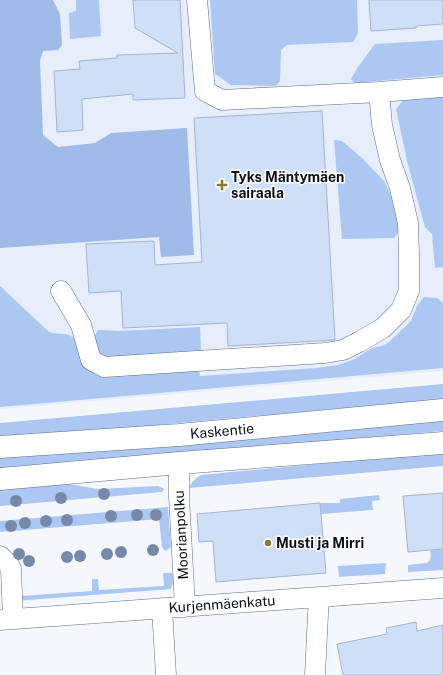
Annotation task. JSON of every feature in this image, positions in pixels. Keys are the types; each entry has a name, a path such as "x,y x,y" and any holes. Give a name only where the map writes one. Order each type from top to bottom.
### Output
{"main road":[{"name":"Kaskentie","path":"0,447 179,435 443,410"},
{"name":"Kaskentie","path":"0,479 178,463 443,443"}],"street":[{"path":"197,0 205,90 222,100 379,92 443,87"},
{"path":"61,291 81,326 91,360 104,367 325,354 343,350 383,328 401,310 409,291 410,255 408,224 400,188 390,160 382,125 379,92"},
{"name":"Moorianpolku","path":"178,463 185,607"},
{"path":"0,556 9,565 10,569 7,620"},
{"name":"Kurjenmäenkatu","path":"7,620 443,588"},
{"path":"315,675 319,597"},
{"path":"162,608 166,675"}],"shaded area":[{"name":"Tyks Mäntymäen sairaala","path":"0,0 443,0 443,371 0,409"},
{"path":"0,0 53,0 60,14 62,45 58,50 43,51 40,61 43,135 58,147 95,143 111,133 187,128 194,255 161,257 159,237 0,248"},
{"path":"76,0 99,0 101,36 70,39 69,13 76,11"},
{"path":"210,0 357,0 358,33 353,42 287,45 281,50 280,81 276,86 231,85 215,74"},
{"path":"443,40 443,75 355,83 351,79 375,44"},
{"path":"443,96 443,267 435,268 432,234 425,227 408,165 396,109 405,98"},
{"path":"334,140 342,141 362,158 384,181 395,203 400,230 394,238 342,239"},
{"path":"0,286 49,332 67,334 77,341 94,337 98,330 121,331 200,327 201,350 198,366 200,376 317,368 338,365 355,359 372,348 382,346 389,342 411,321 417,306 424,297 437,298 443,303 443,368 0,407"},
{"path":"443,384 443,399 0,438 0,423"},
{"path":"443,420 443,431 0,469 0,458"},
{"path":"443,452 443,466 189,488 194,480 201,475"},
{"path":"69,484 98,489 158,486 164,490 162,492 0,506 0,490"},
{"path":"379,495 380,500 372,501 373,510 321,514 320,503 340,503 340,499"},
{"path":"168,507 171,547 165,551 162,547 159,519 0,532 0,521"},
{"path":"443,549 443,570 408,572 408,565 429,562 431,557 430,550"},
{"path":"386,563 385,574 339,577 338,566"},
{"path":"163,573 172,573 174,580 171,589 16,601 20,596 92,591 92,579 98,579 99,590 164,586"}],"building":[{"path":"133,0 180,0 185,98 133,100 133,94 82,99 83,130 57,132 54,71 80,69 79,61 117,58 117,55 178,53 135,28"},
{"path":"369,0 443,0 443,24 416,26 416,28 371,31"},
{"path":"322,111 335,340 228,346 227,323 123,328 121,291 89,293 86,244 154,241 155,265 202,262 194,118"},
{"path":"443,493 443,549 408,552 403,496"},
{"path":"320,503 326,573 216,582 213,541 199,542 197,514"},
{"path":"416,622 417,631 443,625 443,675 343,675 337,644 387,634 386,628"}],"place":[{"name":"Tyks Mäntymäen sairaala","path":"222,185"},
{"name":"Musti ja Mirri","path":"268,543"}]}
